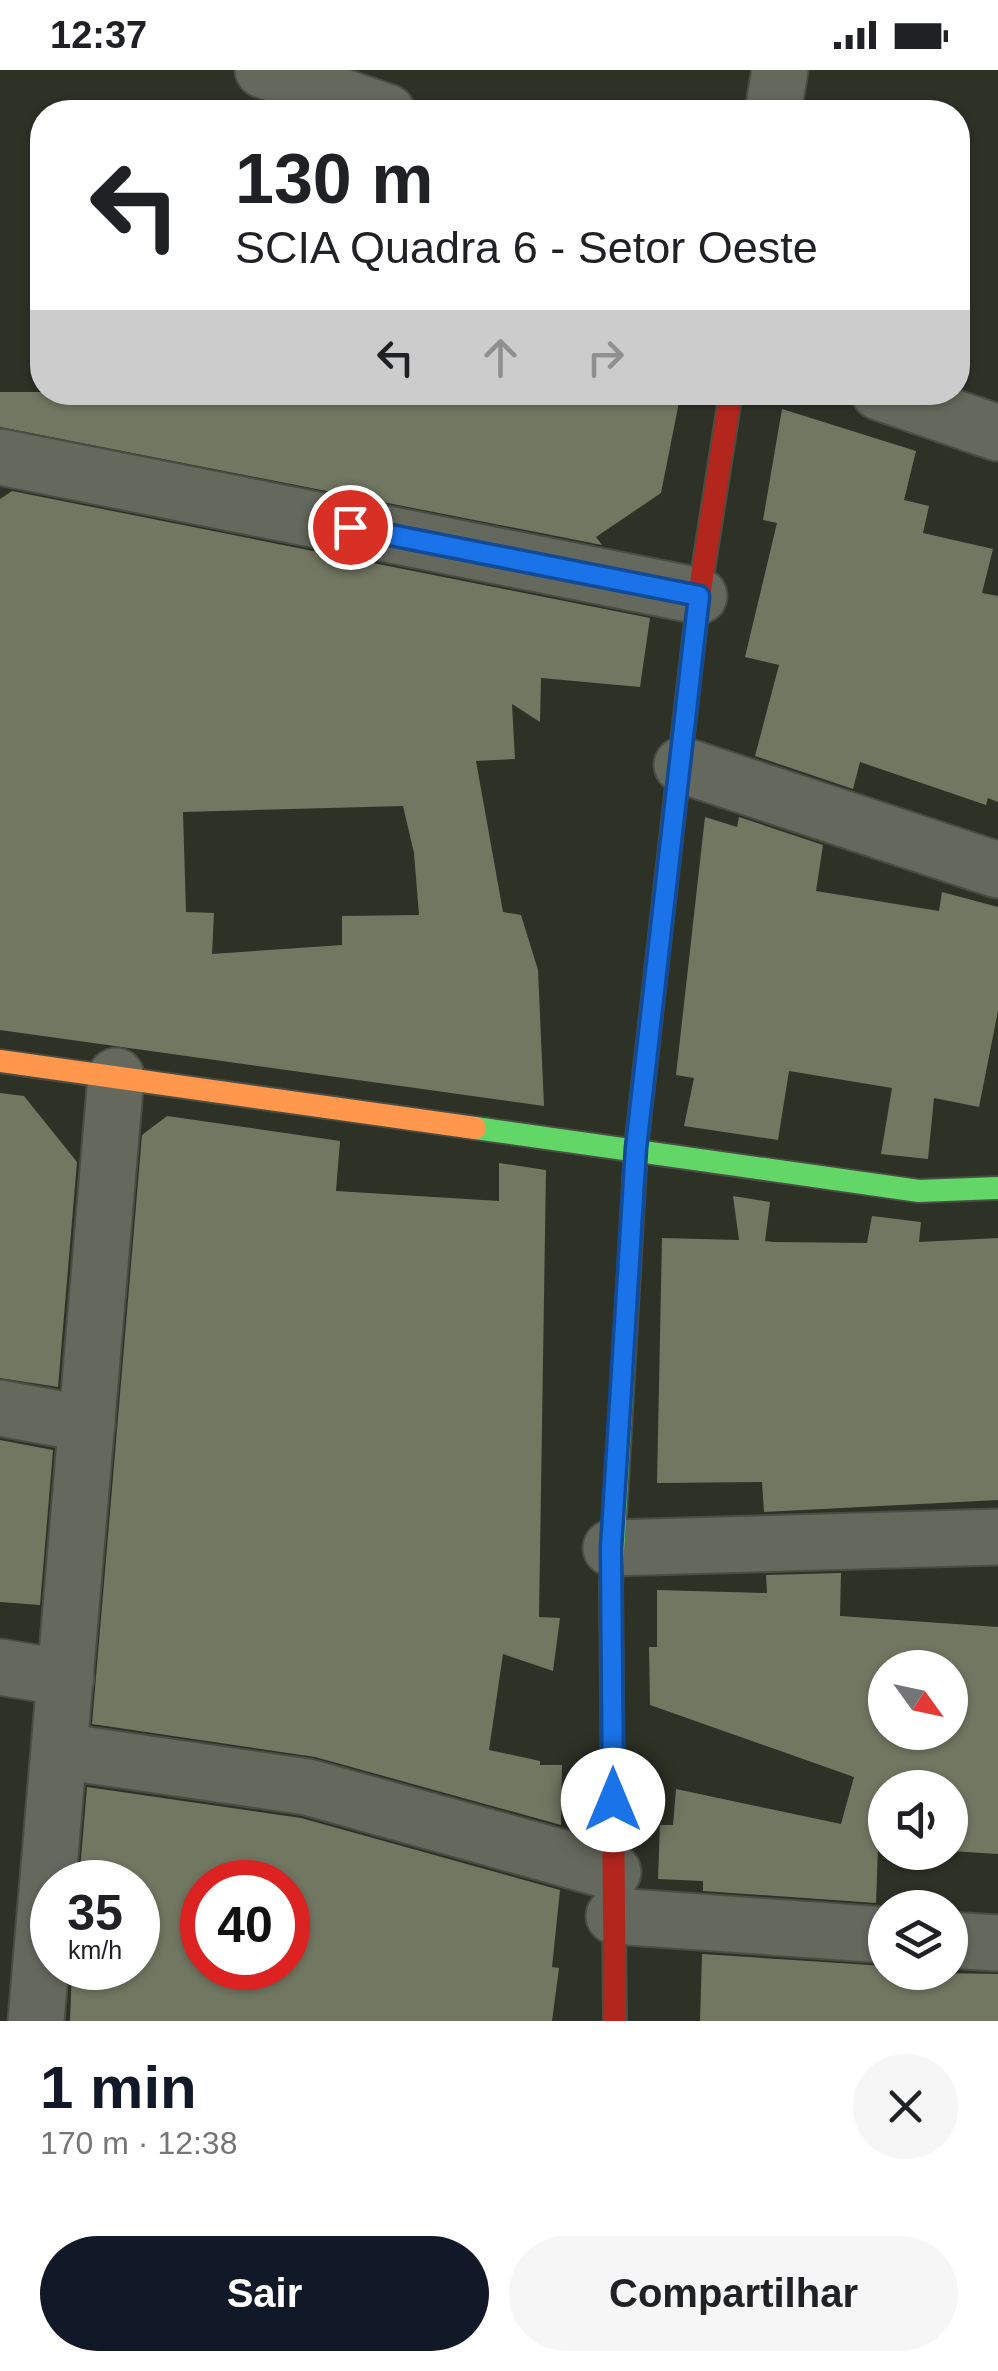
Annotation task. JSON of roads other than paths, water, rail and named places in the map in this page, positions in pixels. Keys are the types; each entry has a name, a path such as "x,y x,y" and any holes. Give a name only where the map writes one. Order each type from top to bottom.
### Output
{"street":[{"path":"262,70 351,100"},
{"path":"775,100 780,70"},
{"path":"615,2021 611,1548 636,1148 699,596 729,405"},
{"path":"916,405 998,434"},
{"path":"0,457 699,596"},
{"path":"682,765 998,870"},
{"path":"0,1060 918,1190 998,1188"},
{"path":"36,2021 116,1076"},
{"path":"0,1408 86,1424"},
{"path":"611,1548 998,1537"},
{"path":"0,1667 66,1678"},
{"path":"60,1750 307,1787 614,1894 868,1932"},
{"path":"968,1941 998,1943"}]}
